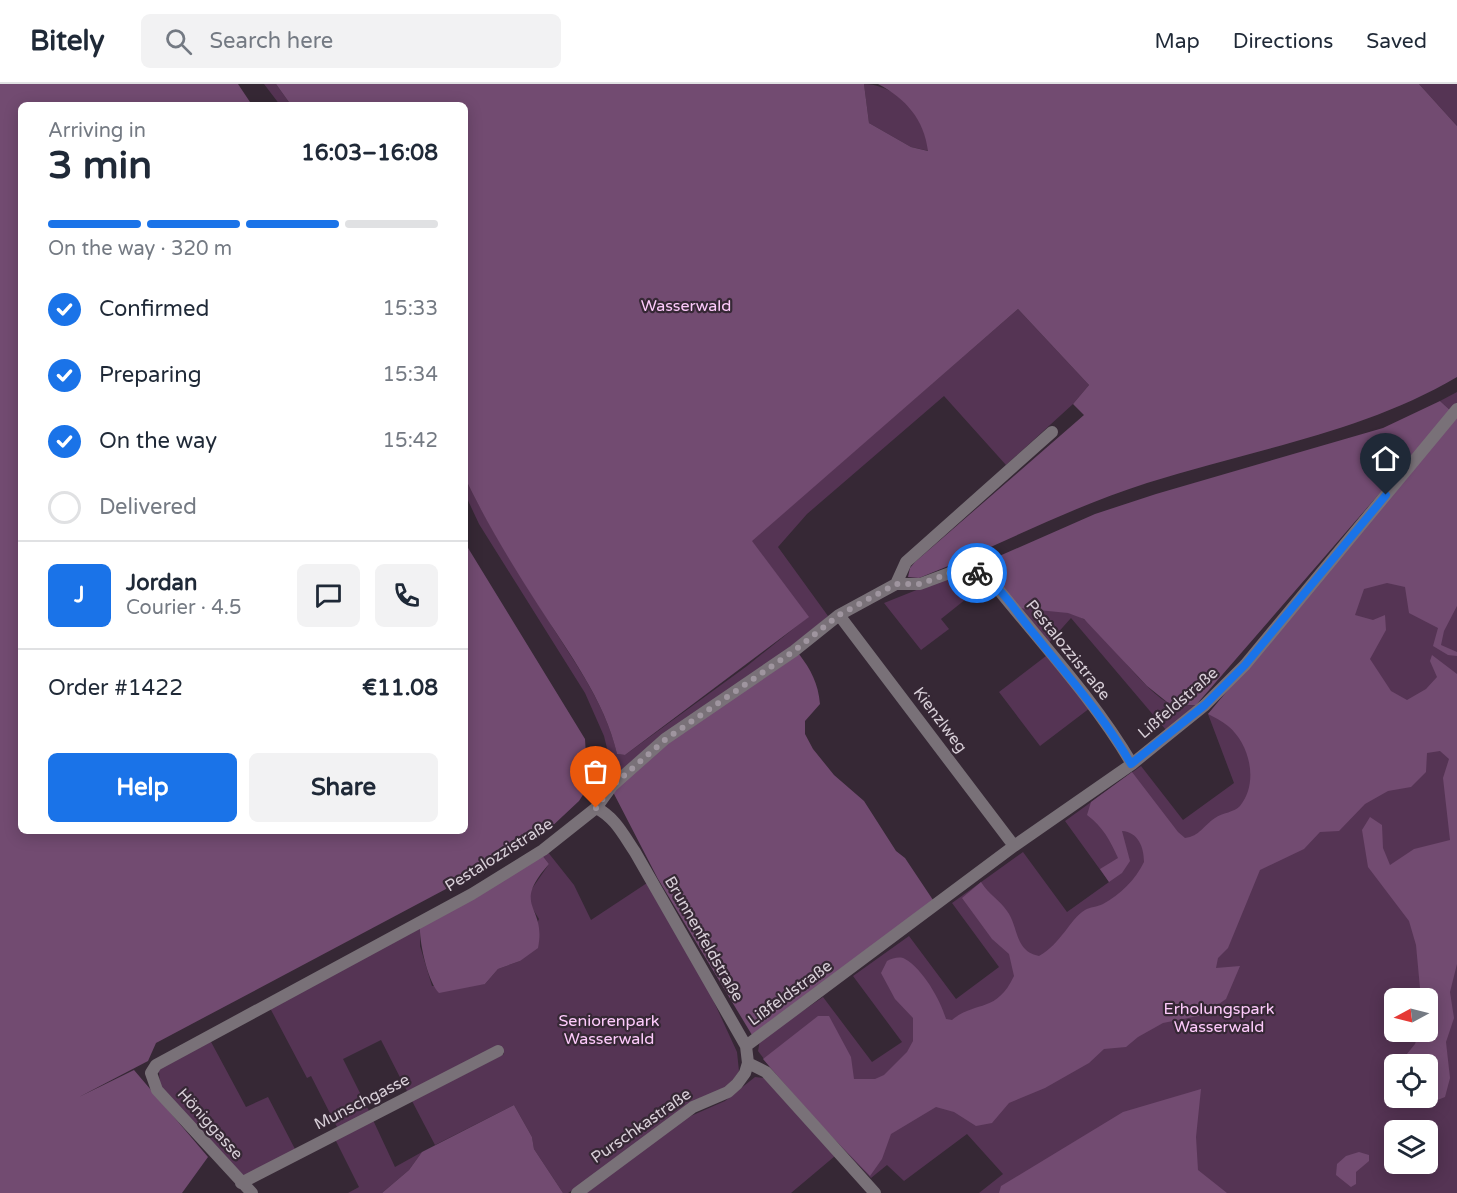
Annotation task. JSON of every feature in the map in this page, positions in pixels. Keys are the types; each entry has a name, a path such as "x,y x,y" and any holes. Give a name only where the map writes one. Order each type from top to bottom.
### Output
{"street":[{"name":"Lißfeldstraße","path":"746,1046 1014,846 1131,764 1182,725 1245,665 1457,409"},
{"path":"896,584 906,562 1052,432"},
{"name":"Pestalozzistraße","path":"151,1073 163,1059 472,894 543,850 596,808 612,786 666,739 794,651 839,615 896,584 920,584 956,571 980,574 998,589 1089,702 1115,735 1131,764"},
{"name":"Kienzlweg","path":"839,615 1014,846"},
{"name":"Brunnenfeldstraße","path":"596,808 605,812 616,824 746,1046 748,1063"},
{"name":"Munschgasse","path":"241,1183 498,1051"},
{"path":"748,1063 766,1072 875,1193"},
{"name":"Purschkastraße","path":"577,1193 693,1107 728,1092 745,1073 748,1063"},
{"name":"Höniggasse","path":"151,1073 157,1090 252,1193"}],"green space":[{"path":"0,84 238,84 250,102 18,102 18,834 468,834 468,548 585,739 588,787 579,801 548,830 461,881 156,1043 148,1061 79,1097 134,1070 208,1157 182,1193 0,1193"},
{"path":"264,84 276,84 289,102 278,102"},
{"name":"Wasserwald","path":"276,84 864,84 869,123 911,147 928,151 922,129 912,111 897,96 878,84 1419,84 1457,126 1457,377 1383,413 1305,439 1186,471 1118,493 919,578 908,577 910,568 915,562 1084,415 1073,404 1089,385 1018,309 752,541 809,617 625,755 617,754 595,696 509,558 468,484 468,102 289,102"},
{"path":"864,84 890,91 912,108 922,123 929,151 911,147 869,123"},
{"path":"1419,84 1457,84 1457,126"},
{"path":"1018,309 1089,385 1073,404 1006,465 944,396 807,514 778,547 828,616 794,647 614,777 604,736 585,693 479,524 468,500 468,484 507,554 591,688 606,720 617,754 625,755 747,666 808,617 751,541"},
{"path":"1457,392 1457,403 1451,411 1440,401"},
{"path":"1440,401 1451,411 1196,705 1176,706 1167,702 1147,686 1084,619 1068,613 1018,608 972,568 1095,514 1383,428"},
{"name":"Erholungspark Wasserwald","path":"1457,416 1457,1193 979,1193 1003,1174 967,1134 904,1181 887,1165 871,1178 787,1090 758,1051 760,1040 823,997 872,1062 902,1042 853,976 909,936 956,999 999,967 952,903 1023,852 1067,912 1109,882 1065,821 1141,766 1183,820 1234,783 1208,714"},
{"path":"1457,416 1457,606 1444,631 1441,645 1457,652 1457,656 1448,655 1433,646 1438,628 1409,613 1405,587 1387,583 1364,589 1355,615 1373,620 1385,615 1386,630 1370,659 1391,691 1407,700 1426,689 1437,677 1430,661 1432,655 1457,674 1457,964 1450,992 1454,1018 1446,1042 1450,1078 1445,1097 1438,1100 1438,1054 1407,1054 1416,1042 1438,1042 1438,988 1420,988 1416,945 1409,921 1368,867 1362,830 1370,817 1382,825 1383,848 1390,865 1414,849 1450,840 1443,778 1449,759 1440,751 1427,753 1426,772 1411,787 1388,791 1365,804 1339,831 1320,832 1304,849 1260,870 1228,948 1218,958 1216,968 1240,966 1226,999 1203,1015 1163,1023 1138,1037 1126,1047 1104,1049 1089,1063 1045,1088 1009,1103 992,1123 976,1126 954,1112 936,1107 891,1134 882,1159 870,1176 815,1119 763,1059 818,1016 829,1016 851,1057 854,1079 875,1079 884,1075 907,1052 913,1041 913,1018 895,999 881,973 887,961 894,958 905,959 925,978 936,995 946,1019 952,1020 1000,996 1014,976 1009,954 992,939 962,898 981,882 1011,917 1018,938 1025,949 1039,956 1047,951 1079,914 1103,904 1121,891 1137,874 1144,862 1139,841 1132,834 1122,831 1130,861 1122,873 1109,882 1100,869 1118,858 1106,834 1087,815 1091,802 1132,772 1185,838 1194,835 1215,818 1240,806 1249,786 1249,764 1246,753 1236,734 1226,724 1208,714"},
{"path":"970,574 986,583 941,619 949,629 921,650 884,603 944,579"},
{"path":"1018,608 1060,611 1082,618 1104,638 1155,693 1167,702 1178,706 1196,705 1166,730 1071,618 1047,645"},
{"path":"799,654 813,677 819,696 820,704 805,721 805,734 813,749 834,775 864,801 896,851 905,858 933,900 752,1035 658,879 613,792 664,746"},
{"path":"1046,656 1090,708 1040,746 999,692"},
{"name":"Seniorenpark Wasserwald","path":"547,851 574,885 591,920 647,883 709,991 737,1052 739,1071 729,1086 568,1193 563,1193 534,1149 532,1137 514,1105 435,1145 412,1101 504,1054 500,1045 408,1093 381,1040 343,1059 370,1113 338,1129 311,1076 307,1078 270,1008 420,926 420,946 432,986 485,984 498,969 520,961 539,919 531,906 529,893 549,864 542,855"},
{"path":"542,855 549,864 538,878 531,898 538,922 538,948 520,961 498,969 485,984 439,993 431,980 425,961 420,926"},
{"path":"210,1040 246,1107 268,1097 296,1151 244,1178 160,1086 159,1071 162,1065"},
{"path":"755,1077 764,1078 835,1156 791,1193 586,1193 684,1119 725,1101"},
{"path":"1201,1089 1196,1137 1198,1170 1227,1193 999,1193 1001,1186 1123,1112"},
{"path":"514,1105 532,1137 534,1149 563,1193 382,1193 409,1170 422,1152"},
{"path":"373,1120 395,1167 422,1152 409,1170 382,1193 348,1193 359,1187 335,1139"},
{"path":"1359,1152 1369,1155 1369,1161 1356,1172 1356,1184 1351,1187 1336,1175 1337,1164 1346,1156"}],"way so far":[{"path":"596,808 612,786 666,739 734,690 794,651 839,615 896,584 920,584 956,571 977,573"}],"route":[{"path":"977,573 998,589 1115,735 1131,764 1205,705 1245,665 1386,495"}]}
